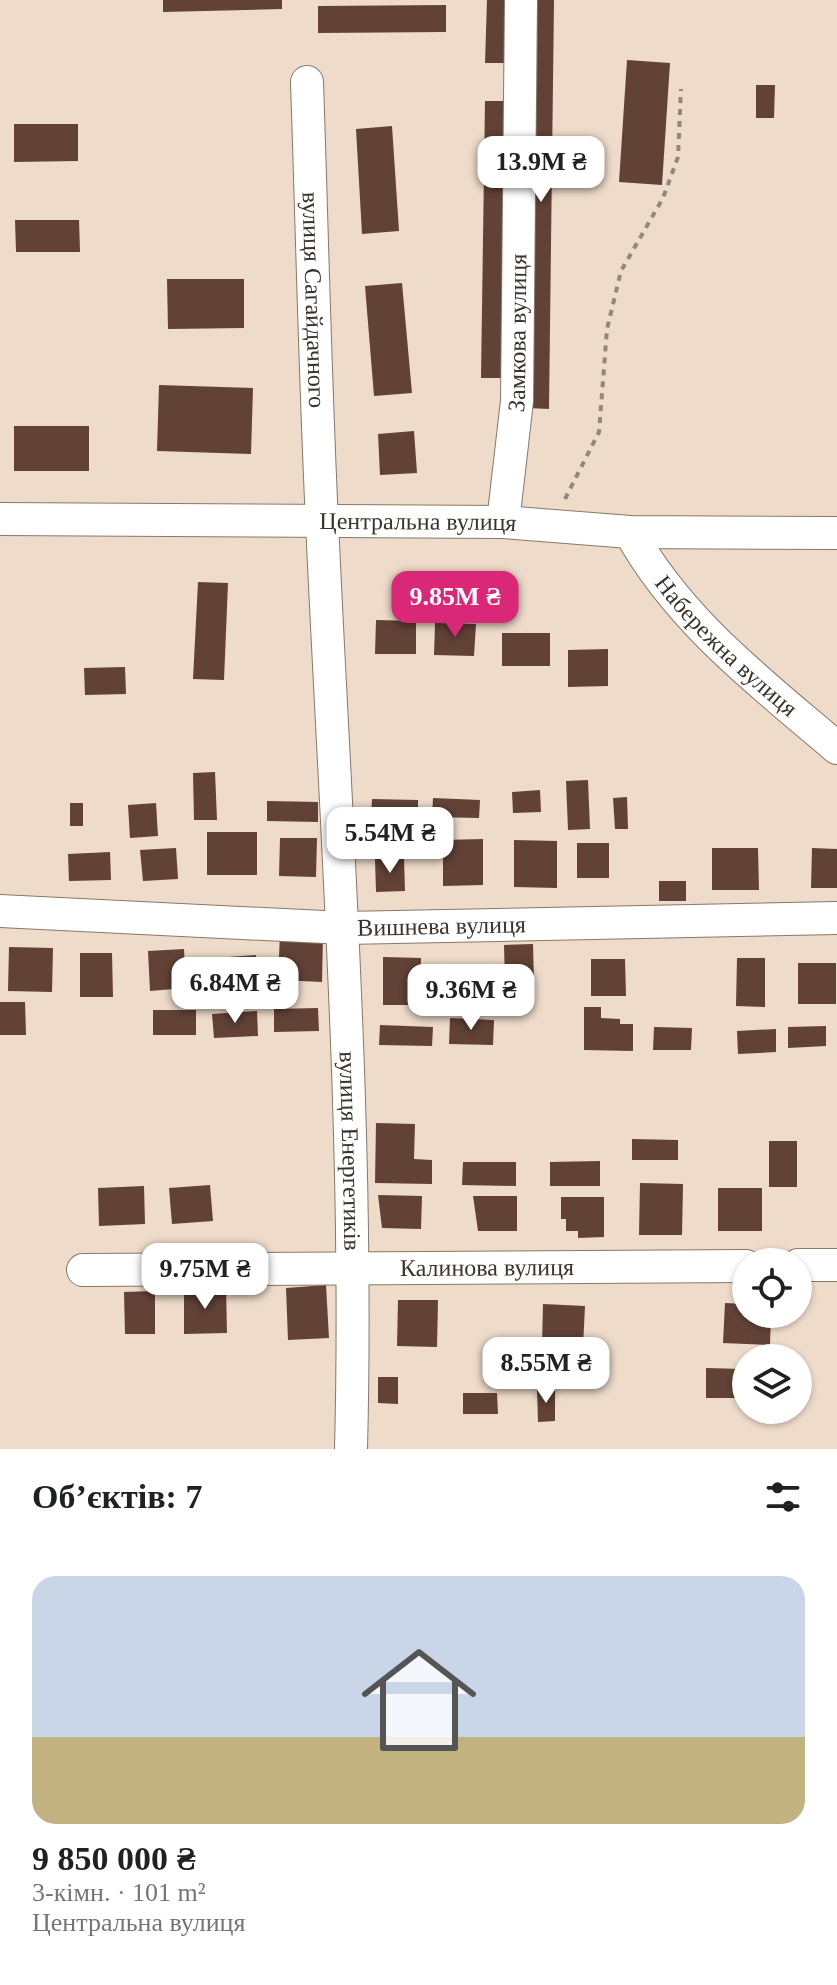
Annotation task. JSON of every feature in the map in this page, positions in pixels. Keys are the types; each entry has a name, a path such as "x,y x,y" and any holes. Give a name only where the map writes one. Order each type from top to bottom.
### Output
{"street":[{"name":"Замкова вулиця","path":"503,522 517,401 521,0"},
{"name":"вулиця Сагайдачного","path":"307,82 321,519"},
{"name":"Центральна вулиця","path":"0,519 503,522 630,532 837,533"},
{"name":"вулиця Енергетиків","path":"321,519 344,928 353,1270 351,1449"},
{"name":"Набережна вулиця","path":"630,532 650,570 716,644 837,748"},
{"name":"Вишнева вулиця","path":"0,911 344,928 837,918"},
{"path":"812,1265 837,1265"},
{"name":"Калинова вулиця","path":"83,1270 732,1266"}],"path":[{"path":"551,526 599,432 610,314 621,271 663,198 678,157 681,89"}],"building":[{"path":"163,0 282,0 282,9 163,12"},
{"path":"487,0 511,0 509,63 485,63"},
{"path":"533,0 554,0 549,409 528,408"},
{"path":"446,5 446,32 318,33 318,6"},
{"path":"627,60 670,63 662,185 619,182"},
{"path":"756,85 775,85 774,118 756,118"},
{"path":"485,101 506,101 501,378 481,378"},
{"path":"14,124 78,124 78,161 14,162"},
{"path":"392,126 399,231 362,234 356,129"},
{"path":"15,220 79,220 80,252 16,252"},
{"path":"167,279 244,279 244,328 168,329"},
{"path":"402,283 412,393 374,396 365,286"},
{"path":"159,385 253,388 251,454 157,451"},
{"path":"14,426 89,426 89,471 14,471"},
{"path":"414,431 417,473 380,475 378,434"},
{"path":"198,582 228,583 224,680 193,679"},
{"path":"376,620 416,621 416,654 375,654"},
{"path":"435,623 476,624 474,656 434,655"},
{"path":"502,633 550,633 550,666 502,666"},
{"path":"608,649 608,686 568,687 568,650"},
{"path":"125,667 126,694 85,695 84,668"},
{"path":"215,772 217,820 194,820 193,773"},
{"path":"588,780 590,829 568,830 566,781"},
{"path":"540,790 541,812 513,813 512,792"},
{"path":"627,797 628,829 615,829 613,798"},
{"path":"433,798 480,800 479,818 432,817"},
{"path":"372,799 418,800 418,820 371,818"},
{"path":"267,801 318,802 318,822 267,821"},
{"path":"70,803 83,803 83,826 70,826"},
{"path":"156,803 158,836 130,838 128,805"},
{"path":"207,832 257,832 257,875 207,875"},
{"path":"280,838 317,838 316,877 279,876"},
{"path":"483,839 483,885 443,886 443,840"},
{"path":"514,840 557,841 557,888 514,887"},
{"path":"577,843 609,843 609,878 577,878"},
{"path":"176,848 178,879 143,881 140,850"},
{"path":"712,848 758,848 759,890 712,890"},
{"path":"812,848 837,849 837,888 811,888"},
{"path":"110,852 111,880 69,881 68,854"},
{"path":"404,858 405,891 376,892 375,859"},
{"path":"659,881 686,881 686,901 659,901"},
{"path":"280,933 323,934 322,982 278,980"},
{"path":"533,944 534,982 505,983 504,945"},
{"path":"9,947 53,948 52,992 8,991"},
{"path":"184,949 186,988 150,991 148,951"},
{"path":"80,953 112,953 113,997 80,997"},
{"path":"256,955 259,996 216,999 213,958"},
{"path":"383,957 421,958 420,1005 383,1005"},
{"path":"737,958 765,958 765,1007 736,1006"},
{"path":"591,959 625,959 626,996 591,996"},
{"path":"798,963 836,963 836,1004 798,1004"},
{"path":"0,1002 25,1002 26,1035 0,1035"},
{"path":"584,1007 601,1007 601,1018 620,1019 620,1024 633,1024 633,1051 584,1050"},
{"path":"318,1008 319,1031 274,1032 274,1009"},
{"path":"153,1010 196,1010 196,1035 153,1035"},
{"path":"257,1011 258,1036 214,1038 212,1014"},
{"path":"450,1018 494,1020 493,1045 449,1044"},
{"path":"380,1025 433,1027 432,1046 379,1045"},
{"path":"826,1026 826,1046 788,1048 788,1027"},
{"path":"654,1027 692,1028 691,1050 653,1050"},
{"path":"776,1029 776,1052 738,1054 737,1031"},
{"path":"376,1123 415,1124 414,1159 432,1160 432,1184 375,1183"},
{"path":"632,1139 678,1140 678,1160 632,1160"},
{"path":"769,1141 797,1141 797,1187 769,1187"},
{"path":"600,1161 600,1186 550,1186 550,1162"},
{"path":"463,1162 516,1162 516,1186 462,1185"},
{"path":"640,1183 683,1184 682,1235 639,1235"},
{"path":"210,1185 213,1221 172,1224 169,1188"},
{"path":"144,1186 145,1224 99,1226 98,1188"},
{"path":"718,1188 762,1188 762,1231 718,1231"},
{"path":"378,1195 422,1196 421,1229 382,1228"},
{"path":"473,1196 517,1196 517,1231 478,1231"},
{"path":"561,1197 604,1197 604,1237 578,1238 578,1231 566,1231 566,1219 561,1219"},
{"path":"326,1285 329,1338 288,1340 286,1288"},
{"path":"226,1287 227,1333 184,1334 184,1288"},
{"path":"155,1291 155,1334 125,1334 124,1292"},
{"path":"398,1300 438,1300 437,1347 397,1346"},
{"path":"725,1303 732,1303 732,1328 771,1328 770,1344 723,1343"},
{"path":"543,1304 585,1306 583,1347 542,1345"},
{"path":"706,1368 732,1369 732,1398 706,1398"},
{"path":"378,1377 398,1377 398,1404 378,1403"},
{"path":"537,1389 555,1389 555,1421 538,1422"},
{"path":"463,1393 497,1393 498,1414 463,1414"}]}
